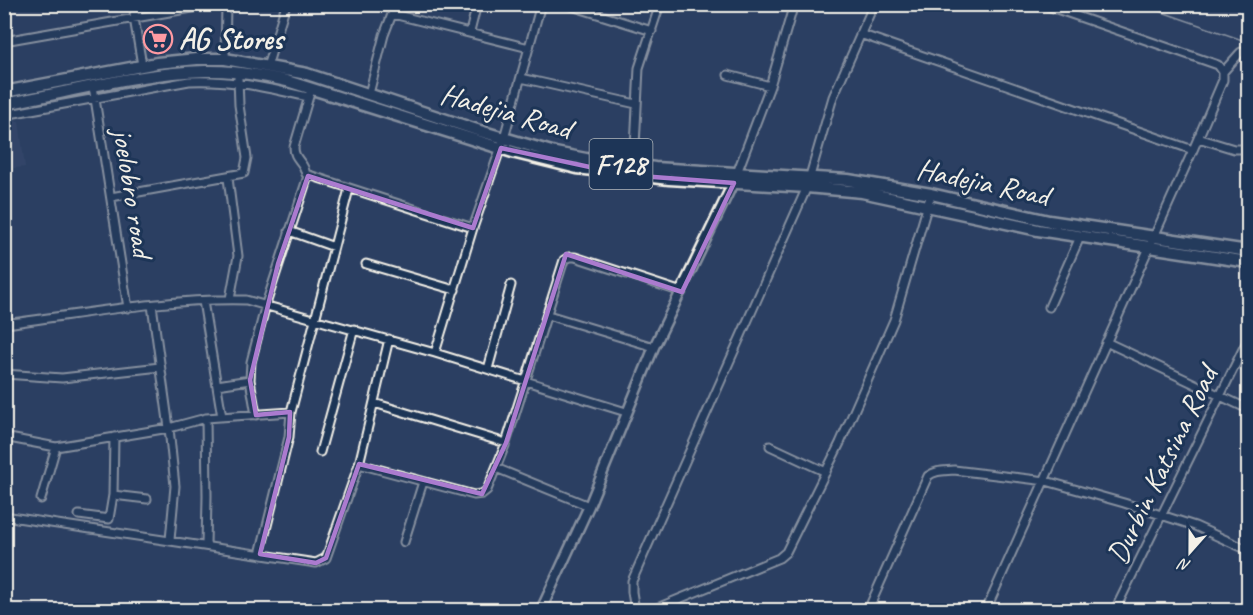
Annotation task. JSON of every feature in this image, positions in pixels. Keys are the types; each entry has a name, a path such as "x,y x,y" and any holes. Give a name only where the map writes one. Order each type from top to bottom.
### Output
{"main road":[{"name":"Hadejia Road","path":"4,92 142,65 197,59 225,59 307,74 577,168 627,176 871,183 1049,221 1248,251"},
{"name":"Hadejia Road","path":"4,104 94,92 207,70 238,77 268,77 502,143 634,166 736,178"},
{"path":"307,74 308,90"},
{"name":"Hadejia Road","path":"808,182 1038,230 1248,262"}],"street":[{"path":"135,4 134,18 142,65"},
{"path":"4,41 215,4"},
{"path":"225,59 226,4"},
{"path":"267,67 286,4"},
{"path":"470,32 477,4"},
{"path":"435,353 502,143 541,4"},
{"path":"565,4 652,31"},
{"path":"634,166 639,68 660,4"},
{"path":"541,610 589,506 654,347 736,178 770,86 794,4"},
{"path":"635,610 632,581 808,182 832,97 874,4"},
{"path":"1042,4 1218,65 1224,72"},
{"path":"369,94 384,35 394,7 470,32 529,48"},
{"path":"860,34 1193,150"},
{"path":"986,610 1193,150 1224,72 1241,52 1248,54"},
{"path":"728,75 770,86"},
{"path":"111,197 228,178 244,173 247,158 239,105 238,77"},
{"path":"521,78 636,104"},
{"path":"308,90 294,153 308,176 473,228"},
{"path":"4,115 94,92"},
{"name":"joelobro road","path":"94,92 128,308"},
{"path":"1198,138 1234,149 1248,148"},
{"path":"256,414 250,380 251,362 266,304 308,176"},
{"path":"228,178 238,256 230,299"},
{"path":"260,554 289,437 291,412 349,189"},
{"path":"652,610 779,558 786,552 826,472 894,320 931,194"},
{"path":"289,231 334,247"},
{"path":"1049,307 1080,237"},
{"path":"359,464 474,495 482,494 486,490 506,443 564,260 569,257 682,292"},
{"path":"366,264 455,290"},
{"path":"488,369 512,285"},
{"path":"4,324 152,305 230,299 246,300 389,339 626,412"},
{"path":"203,301 222,417"},
{"path":"152,305 175,486 170,540"},
{"path":"548,315 654,347"},
{"path":"320,452 354,329"},
{"path":"4,516 316,563 326,558 359,464 389,339"},
{"name":"Durbin Katsina Road","path":"1115,610 1248,339"},
{"path":"1106,342 1248,409"},
{"path":"4,374 62,378 160,367"},
{"path":"217,386 250,380"},
{"path":"374,403 506,443"},
{"path":"4,437 56,447 169,428 206,418 291,412"},
{"path":"206,418 206,546"},
{"path":"79,515 109,519 114,437"},
{"path":"770,446 826,472"},
{"path":"41,499 56,447"},
{"path":"496,468 589,506"},
{"path":"868,610 923,487 933,472 954,470 1046,481 1196,526 1248,550"},
{"path":"404,542 423,482"},
{"path":"112,495 147,499"}],"highlighted area":[{"path":"501,148 627,175 734,183 682,292 566,254 506,443 482,494 359,464 326,558 316,563 260,554 289,437 290,412 256,415 250,380 278,264 308,176 473,228"}],"shaded area":[{"path":"19,121 25,167 5,169 5,122"}],"railway":[{"path":"1139,4 1248,42"}],"place":[{"name":"AG Stores","path":"158,39"}]}
